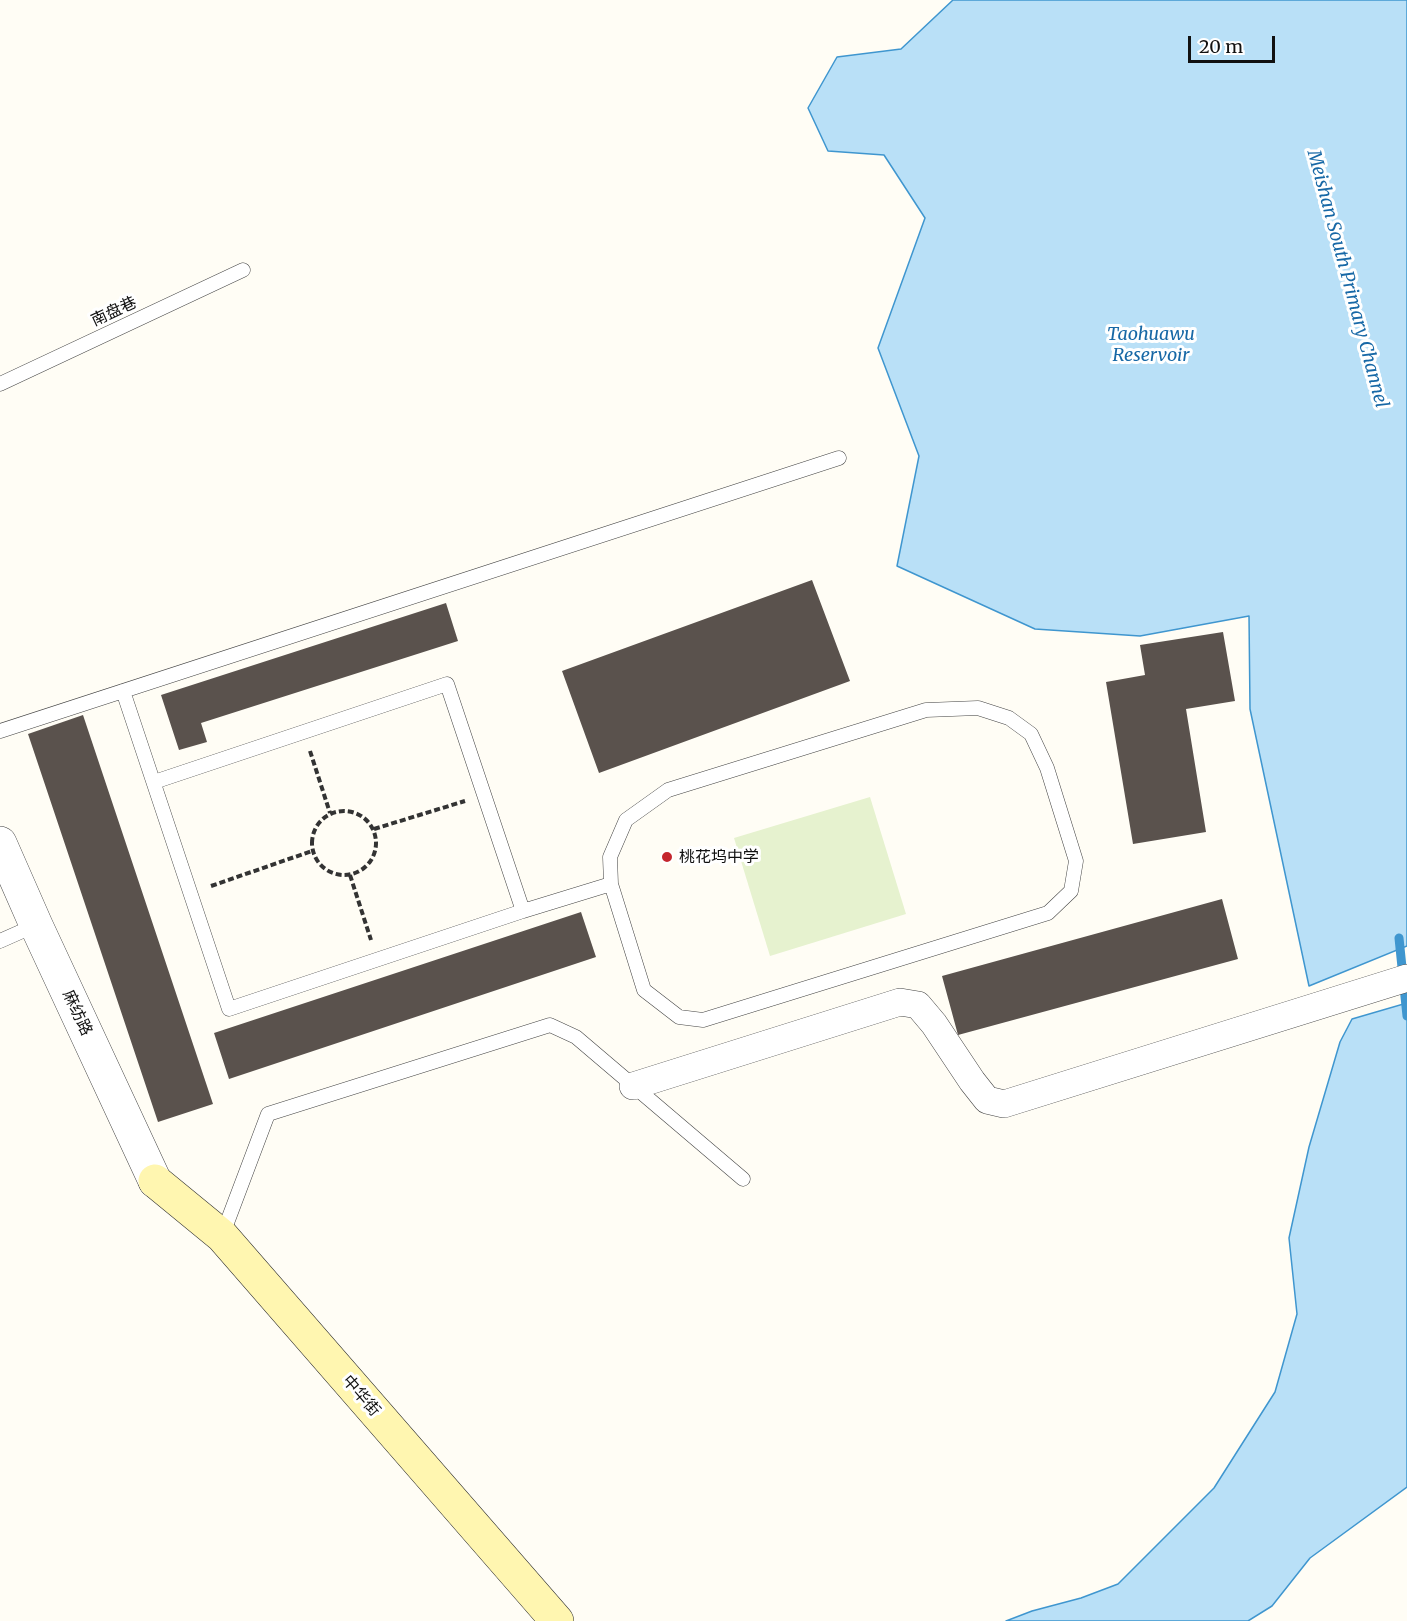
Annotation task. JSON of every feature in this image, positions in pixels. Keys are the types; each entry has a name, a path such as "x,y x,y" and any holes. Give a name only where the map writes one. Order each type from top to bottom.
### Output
{"main road":[{"name":"中华街","path":"155,1182 222,1236 557,1621"}],"street":[{"name":"麻纺路","path":"0,843 155,1182"},
{"path":"633,1086 900,1002 918,1005 987,1100 1005,1104 1407,978"}],"lane":[{"name":"南盘巷","path":"0,384 243,270"},
{"path":"0,730 839,458"},
{"path":"154,782 447,684 523,911"},
{"path":"123,691 229,1010 523,911 611,884"},
{"path":"978,708 1009,718 1031,734 1047,768 1076,861 1071,891 1048,913 703,1020 680,1017 644,990 611,884 610,857 626,820 668,790 926,710 978,708"},
{"path":"0,940 36,925"},
{"path":"222,1236 268,1114 550,1025 576,1037 743,1179"}],"path":[{"path":"304,732 330,813"},
{"path":"374,829 484,795"},
{"path":"343,810 356,812 374,829 377,843 373,858 364,869 350,875 338,875 327,871 317,862 312,851 311,840 314,829 330,813 343,810"},
{"path":"191,894 312,851"},
{"path":"350,875 377,960"}],"green space":[{"path":"870,797 906,914 770,956 734,838"}],"water":[{"name":"Taohuawu Reservoir","path":"953,0 1407,0 1407,946 1309,986 1250,709 1249,616 1140,636 1035,629 897,566 919,456 878,348 925,218 884,155 828,151 808,108 837,57 901,49"},
{"path":"1407,1003 1407,1487 1310,1558 1272,1606 1248,1621 1006,1621 1118,1584 1214,1488 1275,1392 1297,1314 1289,1238 1309,1147 1340,1042 1352,1019"}],"building":[{"path":"812,580 850,681 599,773 562,671"},
{"path":"446,603 458,641 201,723 207,742 179,750 161,695"},
{"path":"1223,632 1235,701 1186,709 1206,832 1133,844 1106,682 1145,675 1140,645"},
{"path":"83,715 213,1104 158,1122 28,734"},
{"path":"1222,899 1238,959 958,1035 942,976"},
{"path":"581,912 596,957 229,1079 214,1033"}],"waterway":[{"name":"Meishan South Primary Channel","path":"1399,938 1407,1016"}],"place":[{"name":"桃花坞中学","path":"667,857"}]}
